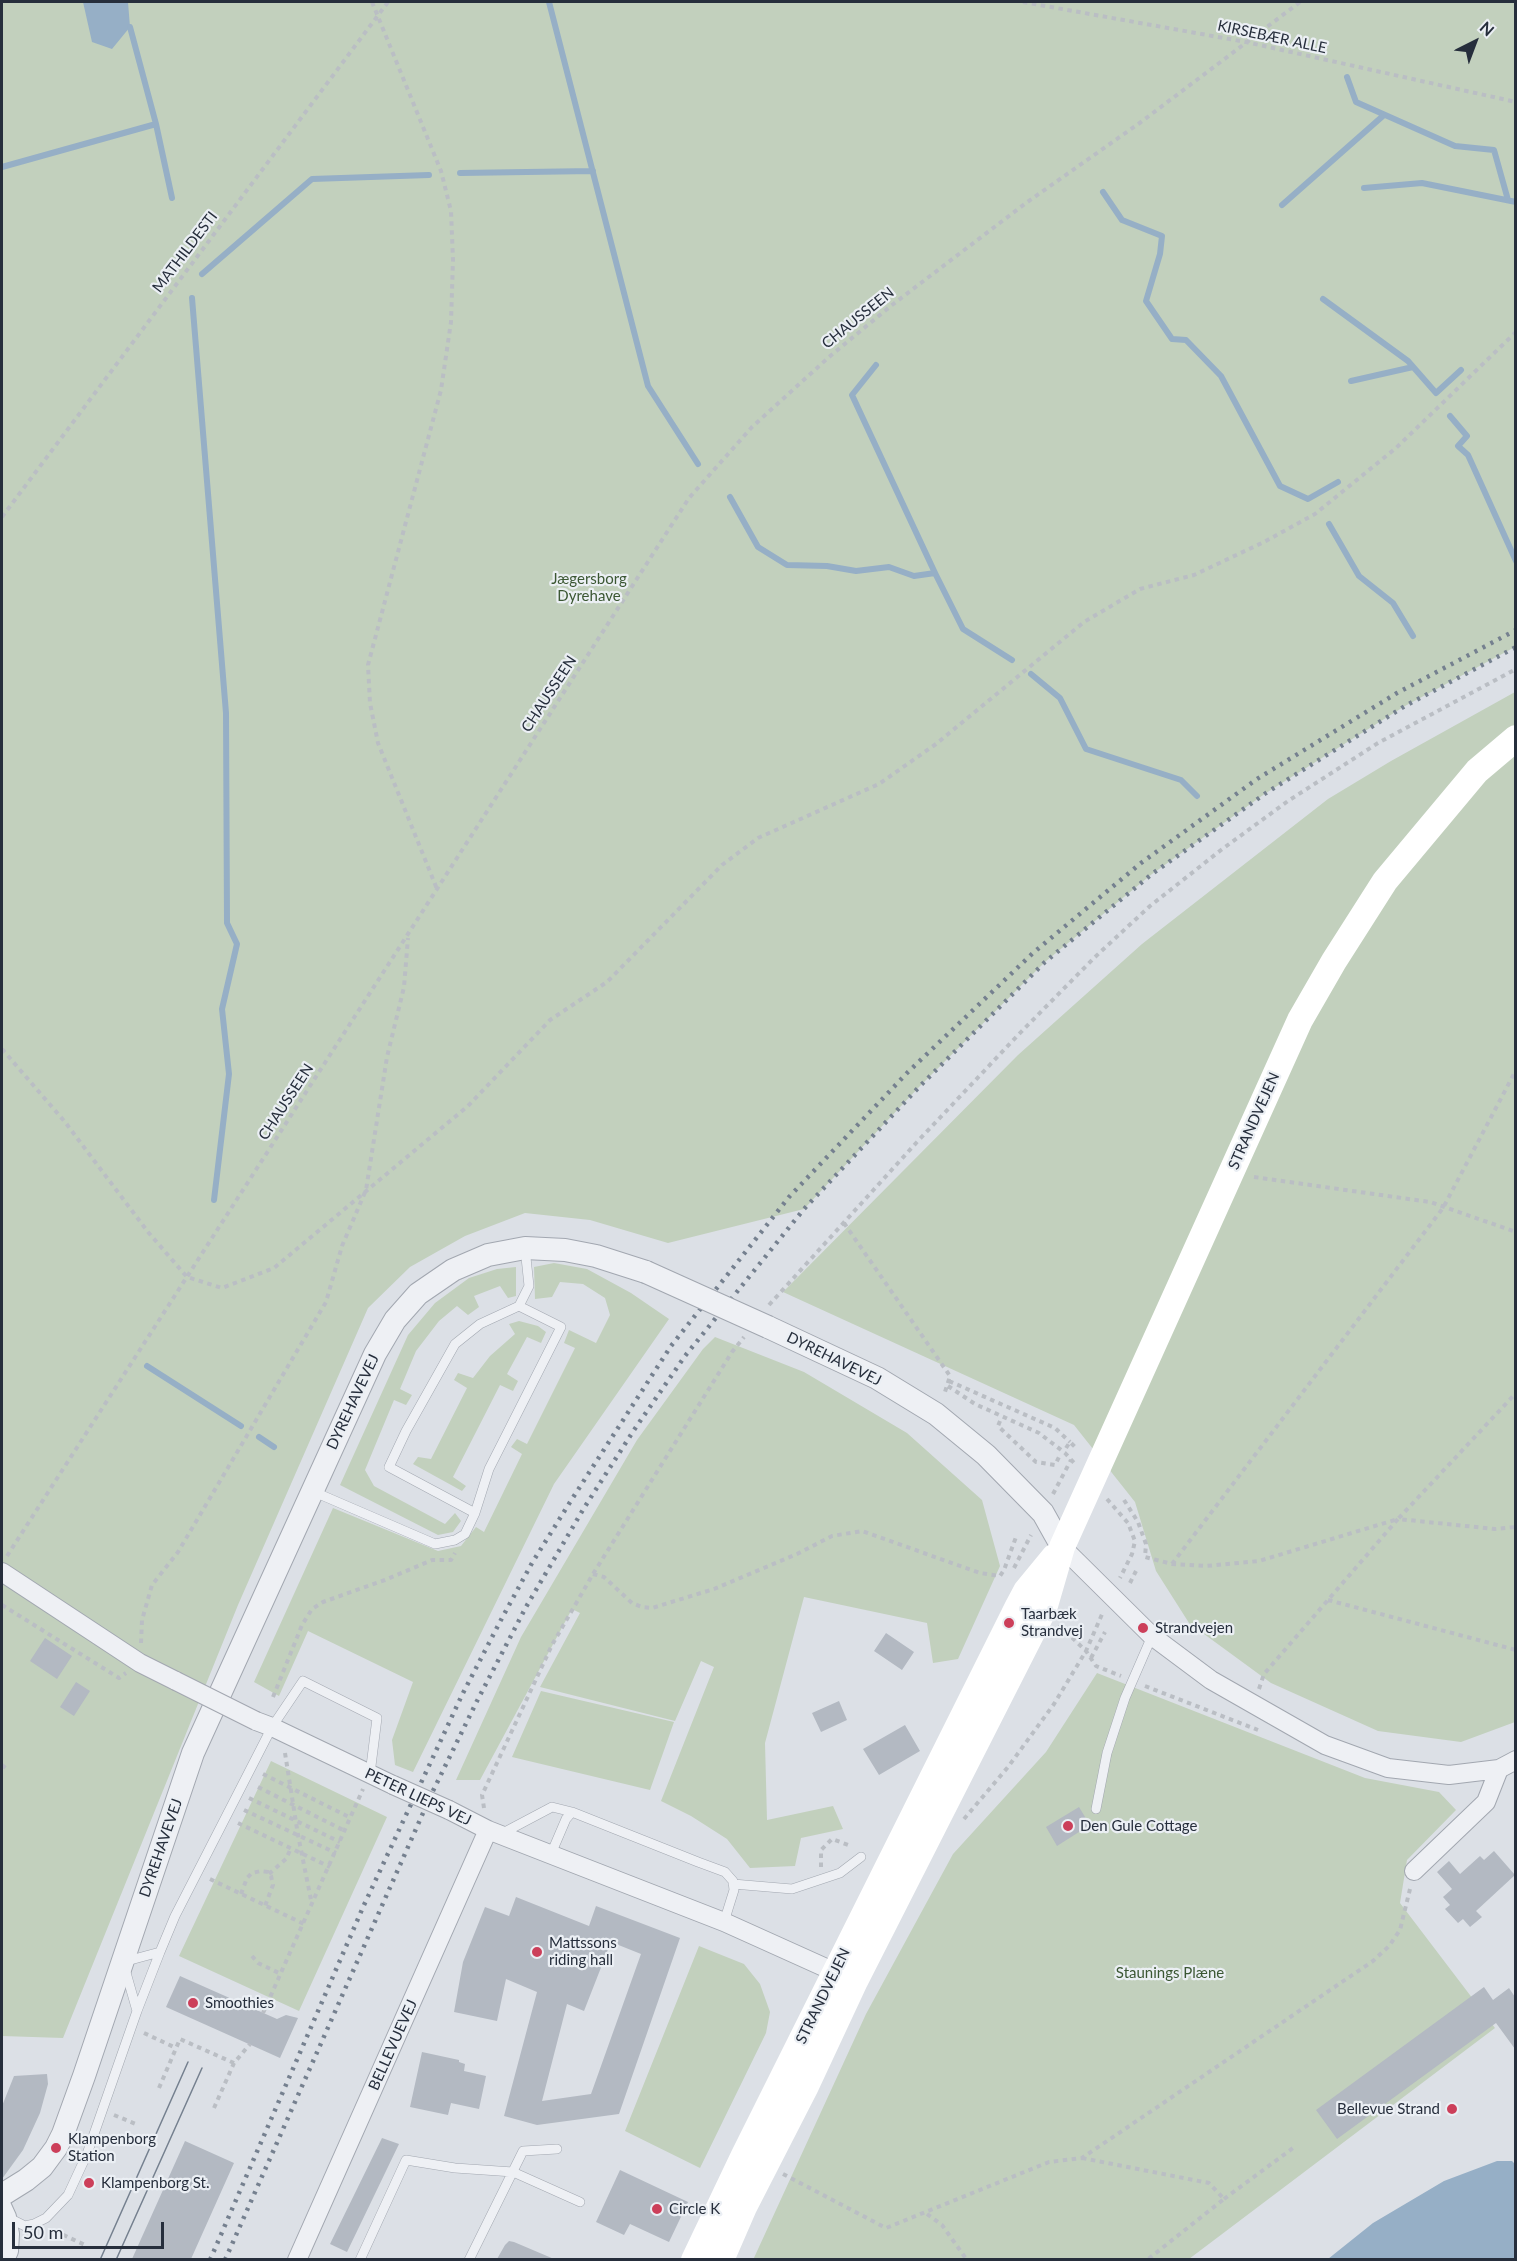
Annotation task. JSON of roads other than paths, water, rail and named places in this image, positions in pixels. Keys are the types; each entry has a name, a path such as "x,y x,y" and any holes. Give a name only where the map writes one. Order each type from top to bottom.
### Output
{"main road":[{"name":"STRANDVEJEN","path":"694,2259 1044,1610 1062,1547 1300,1020 1386,881 1477,771 1515,738"},
{"name":"STRANDVEJEN","path":"721,2259 744,2207 767,2166 845,1976"}],"street":[{"name":"DYREHAVEVEJ","path":"2,2195 27,2180 42,2167 56,2148 72,2110 193,1753 375,1354 395,1320 418,1294 453,1270 488,1255 525,1248 565,1250 596,1256 645,1272 768,1317 936,1414 986,1455 1043,1513 1062,1547"},
{"path":"1062,1547 1152,1636 1211,1680 1325,1745 1388,1768 1449,1775 1499,1769 1515,1760"},
{"name":"PETER LIEPS VEJ","path":"2,1572 140,1663 370,1774 494,1832 724,1922 845,1976"},
{"path":"1414,1870 1486,1802 1499,1769"},
{"name":"BELLEVUEVEJ","path":"297,2259 494,1832"},
{"path":"4,2212 10,2234 9,2251 5,2259"}],"lane":[{"path":"474,1513 389,1467 406,1431 455,1344 480,1324 519,1306 530,1286 525,1248"},
{"path":"312,1491 435,1544 455,1540 465,1533 489,1469 561,1327 519,1306"},
{"path":"1096,1809 1107,1753 1132,1681 1152,1636"},
{"path":"4,2212 25,2226 34,2224 57,2208 68,2195 175,1916 270,1726 303,1681 377,1718 370,1774"},
{"path":"494,1832 552,1807 572,1812 725,1872 733,1881 734,1890 724,1922"},
{"path":"551,1854 566,1819 572,1812"},
{"path":"734,1884 792,1889 840,1873 861,1857"},
{"path":"137,2011 123,1962 160,1952"},
{"path":"469,2259 523,2151 557,2149"},
{"path":"360,2259 406,2160 455,2168 513,2172 580,2202"}],"water":[{"path":"83,2 128,2 130,27 112,49 92,42"},
{"path":"1497,2161 1512,2161 1515,2164 1515,2259 1328,2259 1373,2223 1444,2181"}],"waterway":[{"path":"549,2 648,386 698,464"},
{"path":"130,27 156,124 172,198"},
{"path":"1347,77 1356,102 1455,146 1494,150 1508,200"},
{"path":"1282,205 1384,115"},
{"path":"2,167 156,124"},
{"path":"460,173 593,171"},
{"path":"202,274 312,179 429,175"},
{"path":"1364,188 1422,183 1516,202"},
{"path":"1103,192 1122,220 1162,236 1160,254 1146,301 1172,339 1186,340 1221,376 1280,486 1308,499 1338,482"},
{"path":"192,298 226,713 227,923 237,944 222,1009 229,1074 214,1200"},
{"path":"1323,299 1408,361 1436,393 1461,370"},
{"path":"876,365 852,395 935,573"},
{"path":"1351,381 1413,367"},
{"path":"1450,416 1467,436 1458,446 1468,455 1516,561"},
{"path":"730,497 758,547 787,565 827,566 856,571 889,567 914,576 935,573 963,629 1012,660"},
{"path":"1329,524 1359,576 1393,603 1413,636"},
{"path":"1031,674 1060,698 1086,749 1181,780 1197,796"},
{"path":"147,1366 241,1426"},
{"path":"259,1437 274,1447"}],"tram line":[{"path":"100,2260 188,2062"},
{"path":"116,2260 202,2068"}],"railway":[{"path":"210,2260 364,1905 462,1695 502,1618 532,1563 671,1346 789,1197 908,1072 1033,953 1141,863 1257,779 1397,693 1516,630"},
{"path":"225,2260 431,1795 477,1701 526,1607 584,1508 685,1356 804,1209 919,1087 1045,962 1152,874 1266,793 1405,706 1516,647"}],"place":[{"name":"Taarbæk Strandvej","path":"1009,1623"},
{"name":"Strandvejen","path":"1143,1628"},
{"name":"Den Gule Cottage","path":"1068,1826"},
{"name":"Mattssons riding hall","path":"537,1952"},
{"name":"Smoothies","path":"193,2003"},
{"name":"Bellevue Strand","path":"1452,2109"},
{"name":"Klampenborg Station","path":"56,2148"},
{"name":"Klampenborg St.","path":"89,2183"},
{"name":"Circle K","path":"657,2209"}],"park label":[{"name":"Jægersborg Dyrehave","path":"589,588"},
{"name":"Staunings Plæne","path":"1170,1973"}]}
